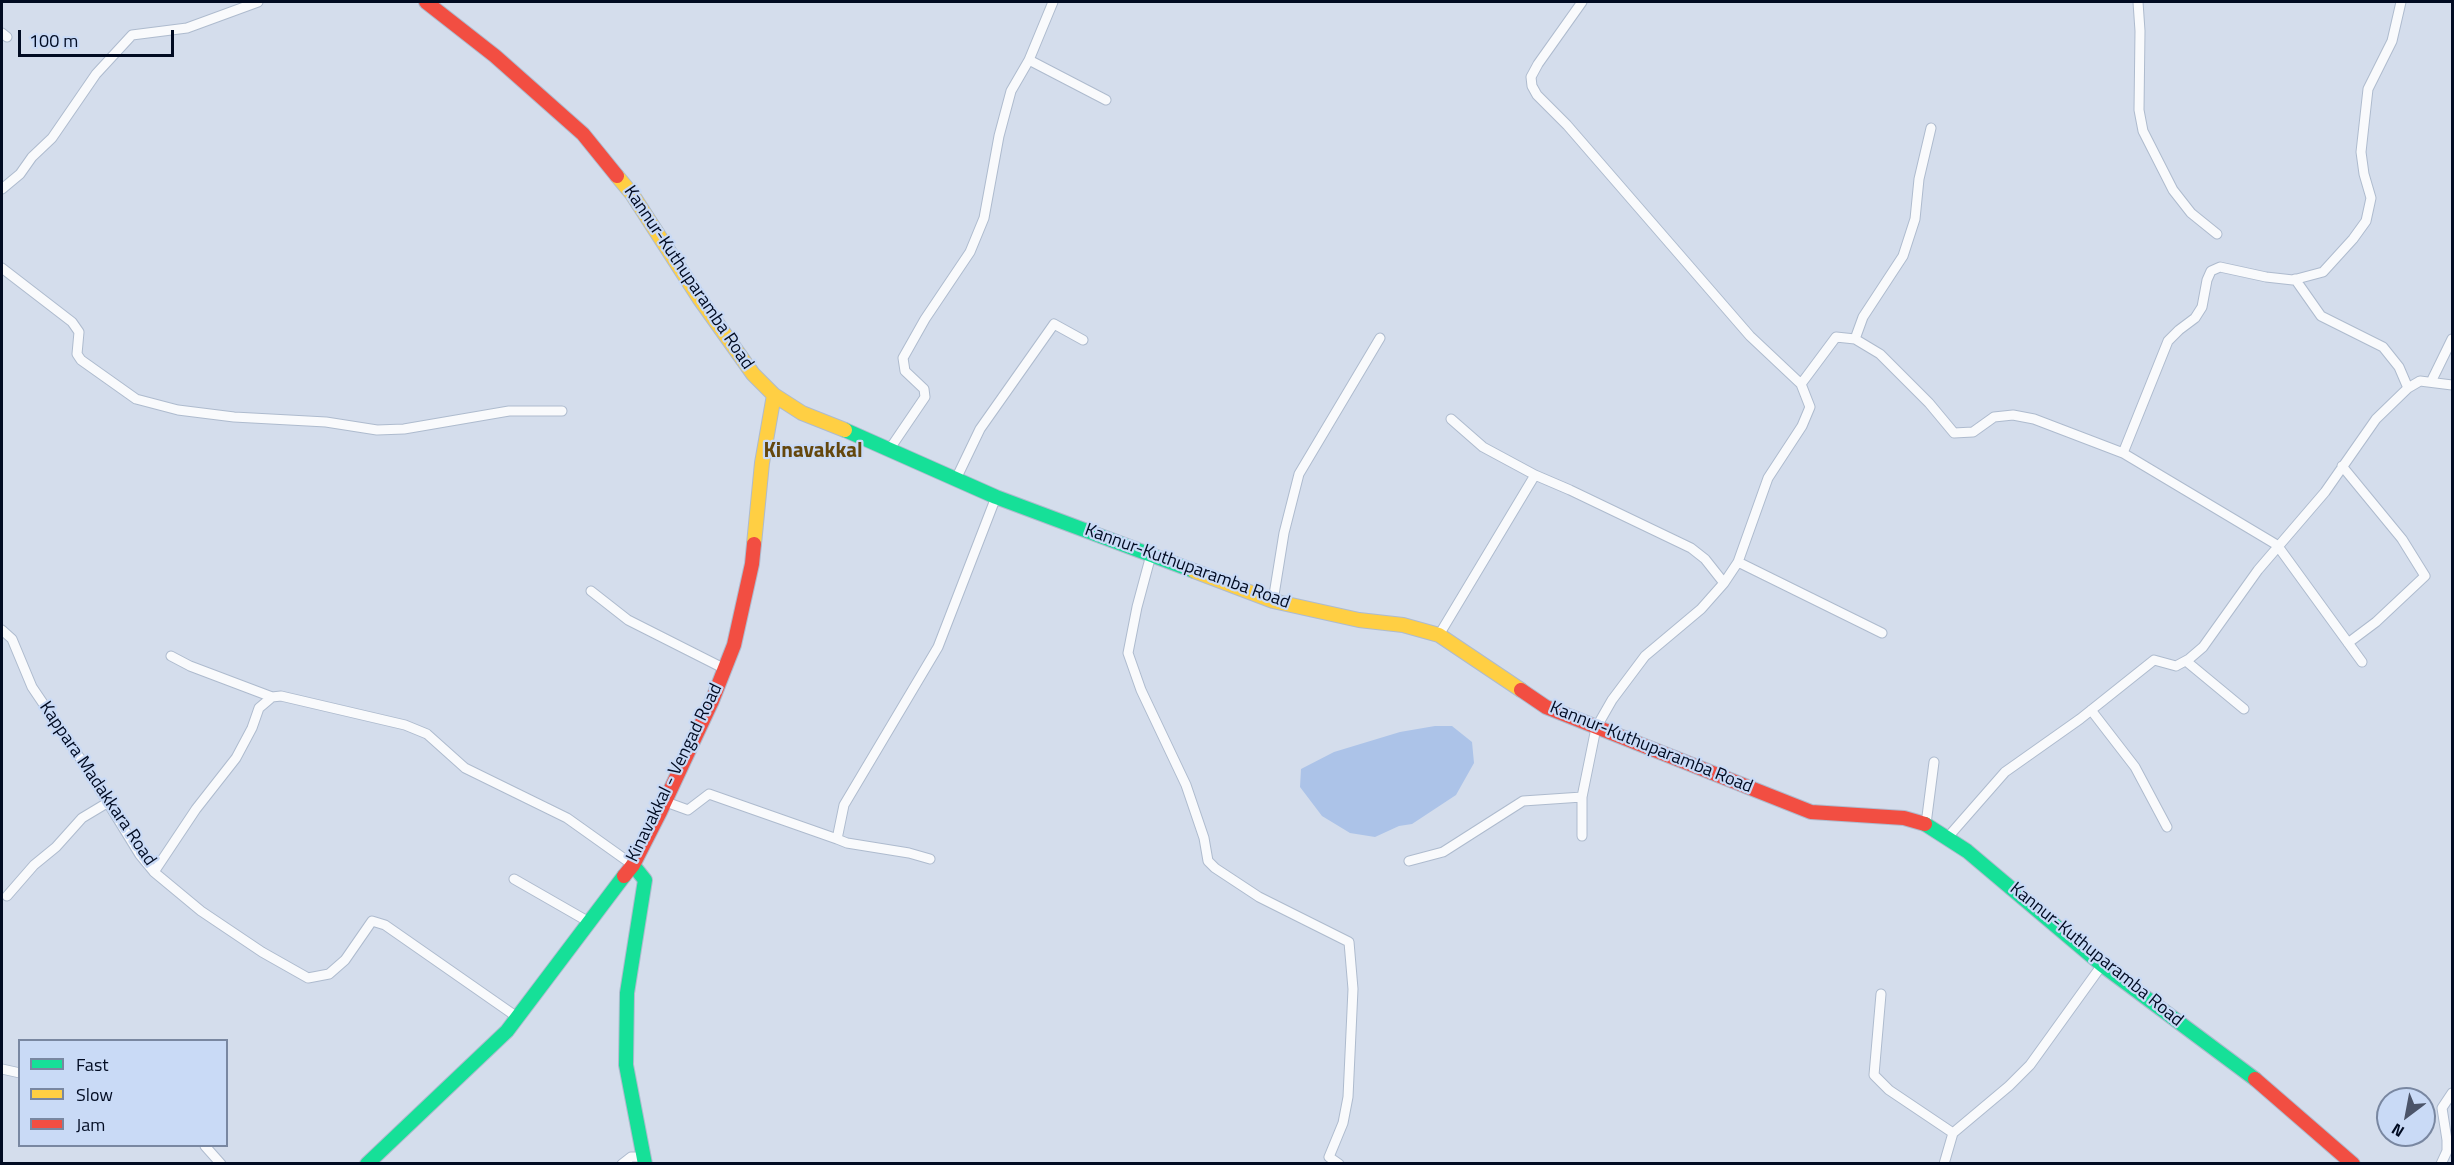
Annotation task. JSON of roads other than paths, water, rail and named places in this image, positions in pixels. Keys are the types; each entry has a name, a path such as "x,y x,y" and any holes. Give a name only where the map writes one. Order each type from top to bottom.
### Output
{"main road":[{"name":"Kannur-Kuthuparamba Road","path":"426,2 543,97 583,134 632,194 699,298 753,374 774,395 802,413 996,497 1273,601 1359,620 1402,625 1439,634 1546,707 1811,812 1904,818 1926,824 1948,837 2102,965 2258,1081 2353,1164"},
{"name":"Kinavakkal - Vengad Road","path":"367,1164 507,1030 633,865 666,802 734,645 752,564 762,463 774,395"},
{"path":"633,865 645,880 627,993 626,1065 644,1160"}],"street":[{"path":"2,189 20,174 32,157 52,138 96,74 132,36 188,28 258,2"},
{"path":"889,450 925,397 924,389 906,371 903,358 925,319 970,252 984,218 999,136 1011,91 1029,60 1053,2"},
{"path":"1582,2 1531,77 1532,86 1537,95 1567,125 1750,336 1801,384 1810,407 1802,426 1768,478 1738,562 1724,584 1701,609 1645,656 1612,700 1596,728 1582,797 1582,836"},
{"path":"2138,2 2139,110 2143,131 2173,190 2191,213 2217,234"},
{"path":"2122,453 2168,341 2195,318 2202,307 2206,280 2211,271 2220,267 2266,277 2295,279 2323,272 2366,221 2371,198 2361,152 2368,89 2392,41 2401,2"},
{"path":"1029,60 1106,100"},
{"path":"1855,339 1863,316 1902,256 1915,219 1919,179 1931,128"},
{"path":"2,268 72,322 79,332 77,354 81,360 136,399 178,410 234,417 326,422 377,430 404,429 509,411 562,411"},
{"path":"2295,279 2321,316 2383,347 2399,367 2408,388"},
{"path":"956,479 980,429 1054,324 1083,340"},
{"path":"1801,384 1836,337 1855,339 1880,354 1929,403 1954,433 1973,432 1994,417 2013,415 2034,419 2122,453 2277,545 2361,662"},
{"path":"1273,601 1284,533 1299,474 1380,338"},
{"path":"2431,382 2452,339"},
{"path":"1948,837 2005,772 2091,710 2154,660 2176,666 2203,647 2277,545 2325,492 2376,419 2408,388 2420,381 2452,385"},
{"path":"1451,419 1483,447 1535,476 1570,490 1691,548 1705,559 1724,584"},
{"path":"2342,466 2402,539 2425,576 2376,622 2348,643"},
{"path":"1439,634 1535,476"},
{"path":"837,839 844,805 938,647 996,497"},
{"path":"1151,555 1128,653 1141,690 1186,785 1204,838 1208,861 1259,897 1349,942 1353,989 1348,1097 1343,1123 1327,1160 1340,1164"},
{"path":"1738,562 1882,633"},
{"path":"591,591 628,621 725,669"},
{"name":"Kappara Madakkara Road","path":"2,630 12,639 32,687 140,855 154,872 196,809 236,758 252,728 258,708 272,697"},
{"path":"171,656 189,666 272,697 281,696 405,725 427,734 465,768 567,818 633,865"},
{"path":"2186,661 2244,709"},
{"path":"2091,710 2135,767 2167,827"},
{"path":"1926,824 1934,762"},
{"path":"697,791 847,843 909,852 930,859"},
{"path":"666,802 688,810 707,795"},
{"path":"1408,861 1443,852 1523,801 1582,797"},
{"path":"7,896 34,865 56,847 82,818 107,803"},
{"path":"154,872 201,911 262,952 308,978 329,974 345,960 372,921 385,925 517,1017"},
{"path":"514,879 589,922"},
{"path":"1944,1164 1953,1133 2009,1086 2030,1065 2102,965"},
{"path":"1881,994 1874,1075 1889,1090 1953,1133"},
{"path":"2,1069 18,1073"},
{"path":"2441,1164 2447,1140 2442,1107 2452,1093"},
{"path":"206,1147 221,1164"},
{"path":"622,1164 631,1157 644,1160"}],"district":[{"name":"Kinavakkal","path":"813,452"}]}
